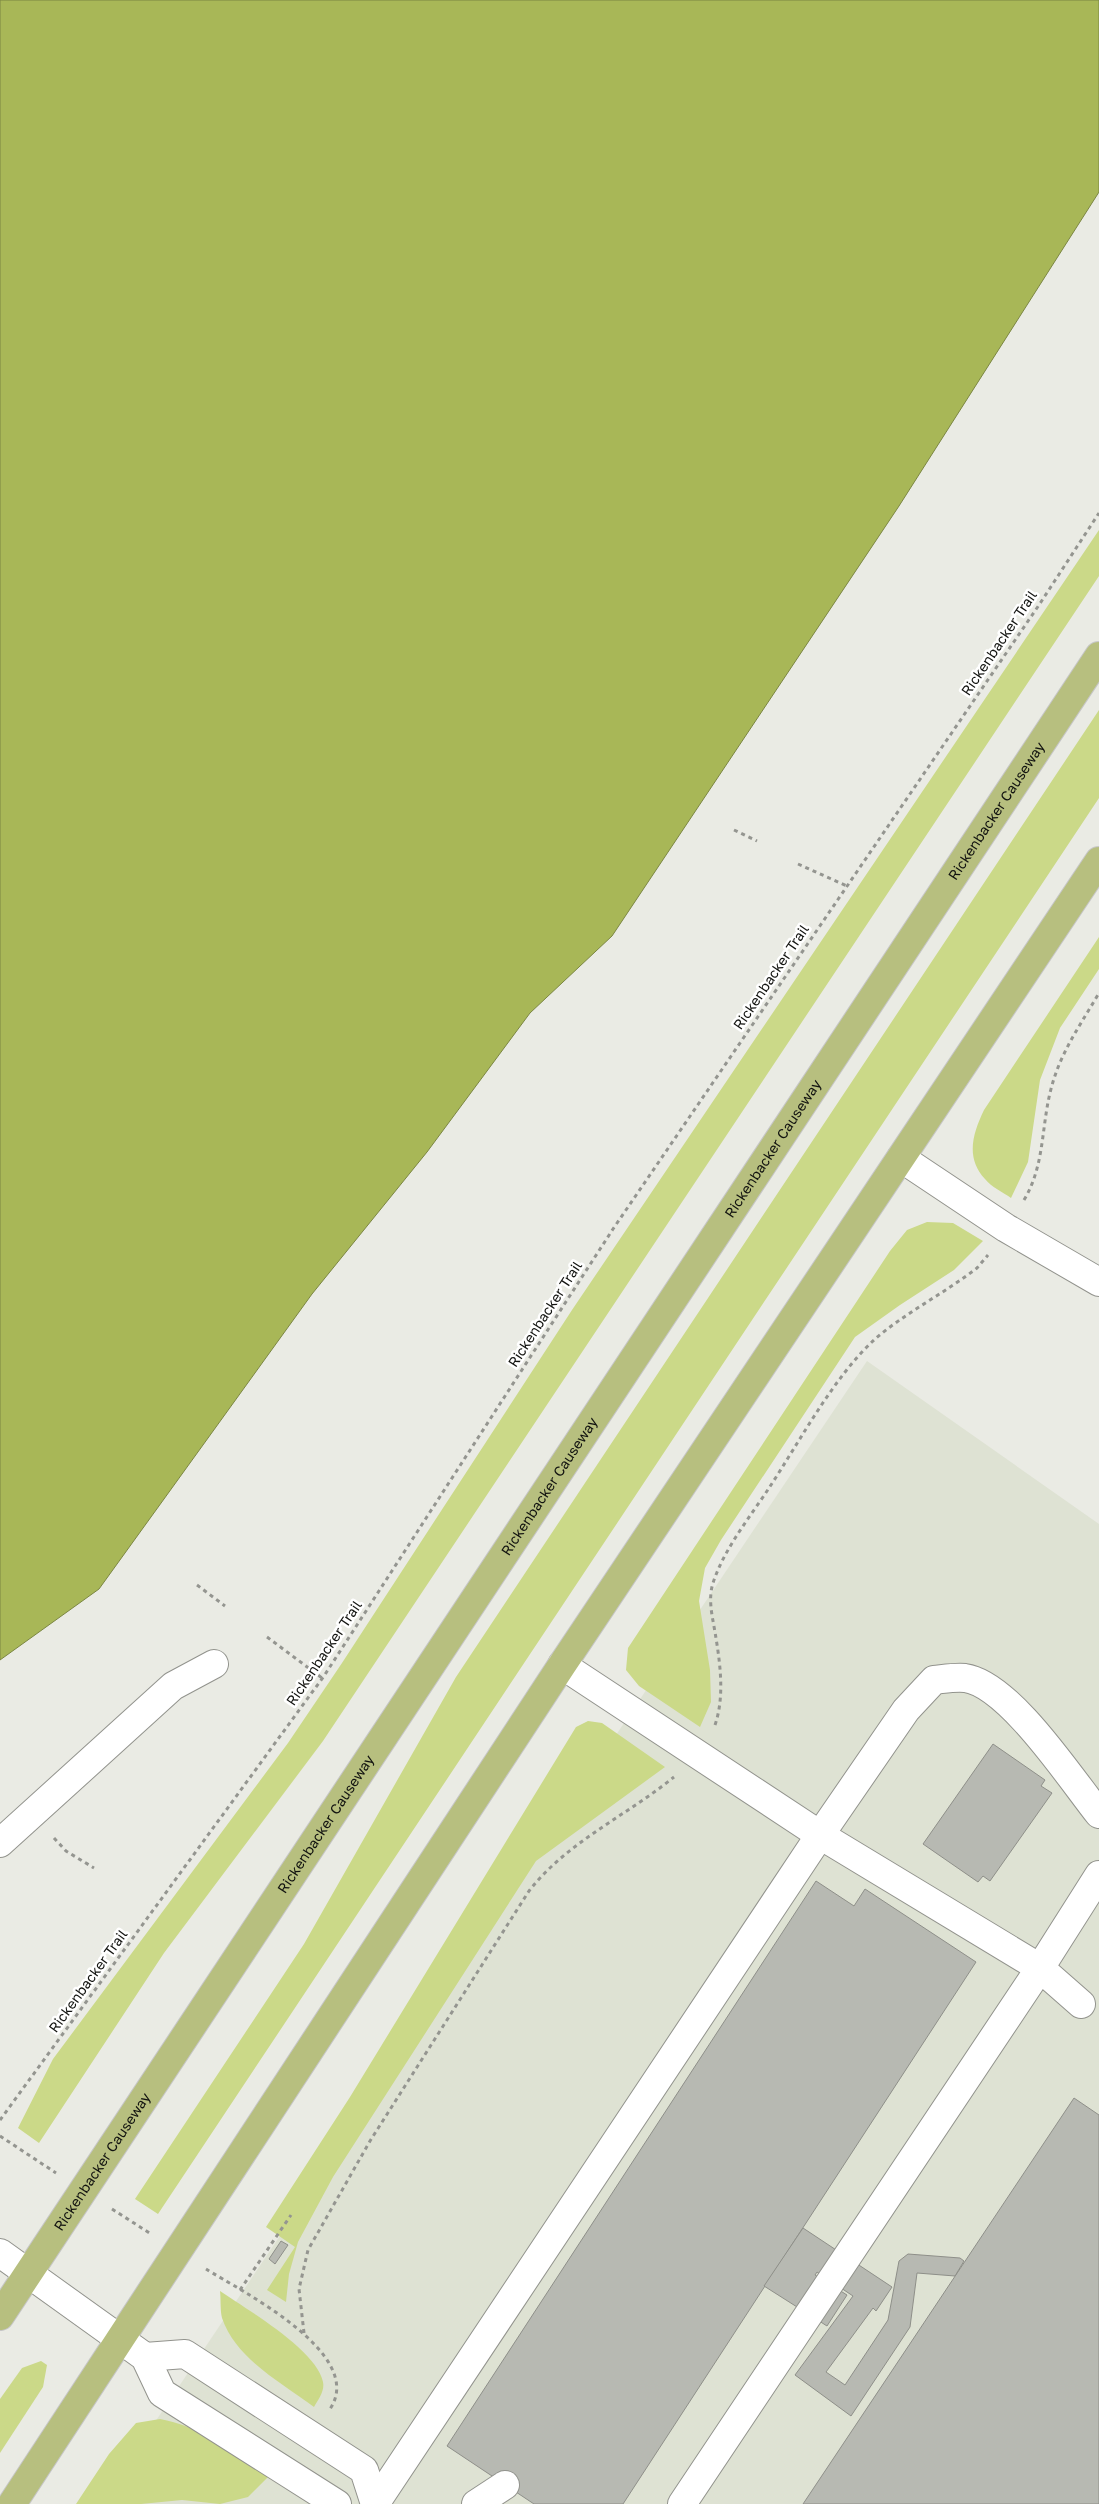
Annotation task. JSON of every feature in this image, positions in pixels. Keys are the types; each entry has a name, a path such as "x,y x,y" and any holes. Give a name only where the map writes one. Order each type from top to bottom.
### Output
{"main road":[{"name":"Rickenbacker Causeway","path":"0,2316 1099,656"},
{"path":"12,2504 562,1665 1099,861"}],"lane":[{"path":"901,1158 1006,1228 1099,1282"},
{"path":"0,1843 173,1686 214,1664"},
{"path":"562,1665 820,1835 1040,1968 1081,2004"},
{"path":"374,2504 820,1835 906,1710 934,1680 966,1678 993,1690 1016,1708 1099,1814"},
{"path":"682,2504 1040,1968 1099,1875"},
{"path":"0,2253 145,2357 162,2393 337,2504"},
{"path":"145,2357 185,2354 364,2470 374,2504"},
{"path":"476,2504 505,2485"}],"path":[{"name":"Rickenbacker Trail","path":"0,2120 322,1678 612,1229 848,886 1039,605 1099,513"},
{"path":"734,830 757,841"},
{"path":"798,864 848,886"},
{"path":"1022,1203 1038,1169 1044,1143 1049,1098 1057,1068 1072,1036 1099,993"},
{"path":"713,1729 720,1708 720,1673 711,1611 711,1598 713,1584 728,1553 817,1414 859,1356 888,1329 977,1268 991,1252"},
{"path":"197,1584 225,1606"},
{"path":"267,1637 322,1678"},
{"path":"304,2333 299,2288 308,2250 370,2141 529,1891 542,1875 563,1856 649,1797 674,1777"},
{"path":"51,1835 66,1851 94,1868"},
{"path":"0,2136 28,2156 240,2290 304,2333 324,2355 334,2375 336,2394 328,2412"},
{"path":"240,2290 291,2215"}],"shaded area":[{"path":"0,0 1099,0 1099,192 899,506 612,936 530,1013 427,1152 312,1294 99,1589 0,1660"},
{"path":"1099,530 1099,576 323,1741 164,1953 39,2143 18,2128 53,2059 288,1743 572,1310"},
{"path":"1099,710 1099,798 158,2214 135,2199 304,1944 456,1677"},
{"path":"1099,937 1099,969 1060,1028 1040,1080 1028,1162 1011,1198 990,1184 979,1171 973,1154 974,1136 984,1110"},
{"path":"927,1222 953,1223 983,1241 954,1270 855,1337 721,1540 705,1568 699,1601 710,1670 711,1702 700,1727 639,1686 626,1670 628,1648 890,1251 907,1230"},
{"path":"867,1361 1099,1524 1099,2504 100,2504"},
{"path":"588,1721 602,1723 665,1767 536,1861 333,2177 298,2242 289,2274 286,2302 267,2290 295,2247 266,2227 350,2097 576,1727"},
{"path":"220,2291 279,2331 308,2357 318,2370 323,2382 322,2392 314,2407 274,2379 238,2346 222,2318"},
{"path":"41,2361 47,2365 43,2387 0,2453 0,2399 22,2368"},
{"path":"160,2419 204,2434 269,2476 248,2497 220,2504 182,2500 141,2504 76,2504 109,2454 136,2423"}],"building":[{"path":"993,1744 1045,1780 1041,1786 1052,1793 990,1881 983,1876 978,1882 923,1844"},
{"path":"816,1881 854,1906 865,1889 976,1962 623,2504 534,2504 447,2446"},
{"path":"1074,2098 1099,2115 1099,2504 803,2504"},
{"path":"803,2228 892,2287 876,2311 873,2308 826,2372 845,2385 888,2320 899,2261 908,2254 960,2258 964,2261 955,2276 917,2273 910,2327 851,2416 795,2375 853,2296 817,2272 815,2275 847,2295 827,2326 764,2286"},
{"path":"281,2241 288,2245 275,2264 269,2259"}]}
